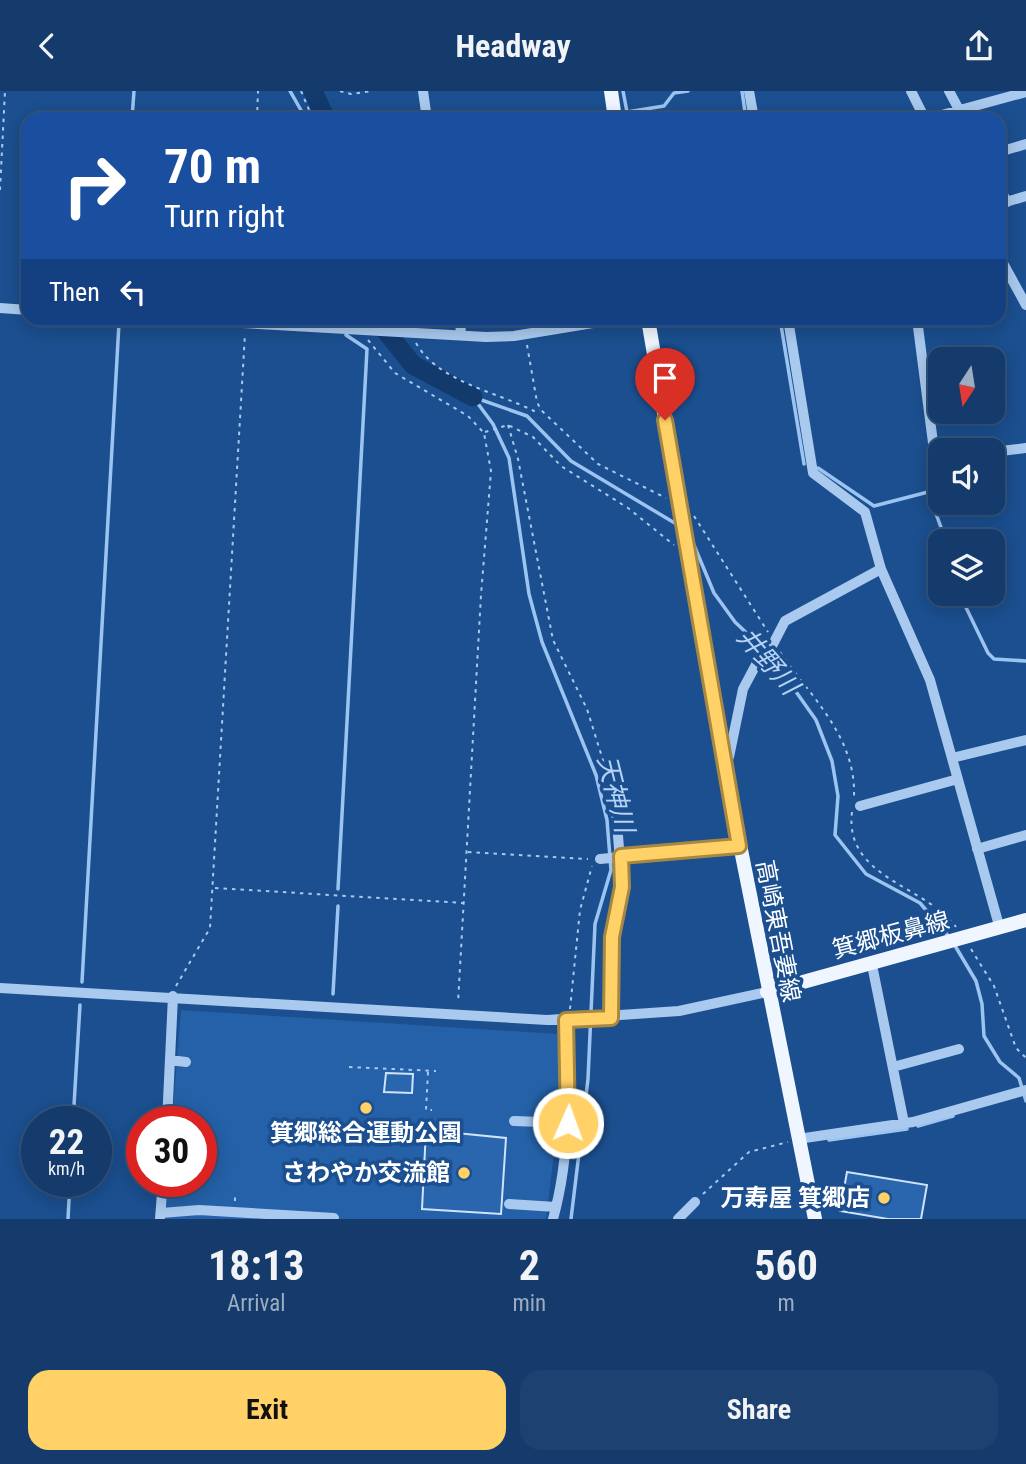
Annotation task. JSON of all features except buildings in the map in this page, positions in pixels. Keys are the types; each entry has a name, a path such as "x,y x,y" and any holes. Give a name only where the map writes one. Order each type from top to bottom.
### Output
{"main road":[{"path":"611,91 614,112"},
{"name":"高崎東吾妻線","path":"649,326 723,760 795,1140 815,1219"},
{"name":"箕郷板鼻線","path":"767,992 943,946 1026,920"}],"street":[{"path":"423,91 426,112"},
{"path":"749,91 753,112"},
{"path":"911,91 922,112"},
{"path":"949,91 960,112"},
{"path":"970,112 1026,92"},
{"path":"1006,150 1026,144"},
{"path":"1006,202 1026,196"},
{"path":"1006,269 1026,305"},
{"path":"0,308 21,310"},
{"path":"298,326 461,335 525,334 574,326"},
{"path":"460,326 461,335"},
{"path":"789,326 813,473 865,512 881,569 930,680 1000,929"},
{"path":"918,326 932,438"},
{"path":"1005,450 1026,448"},
{"path":"723,760 729,757 739,700 760,657 772,646 785,621 881,569"},
{"path":"952,758 1026,740"},
{"path":"860,806 958,779"},
{"path":"609,1018 612,937 622,887 617,857 615,797"},
{"path":"977,849 1026,835"},
{"path":"600,859 739,846"},
{"path":"872,965 904,1123"},
{"path":"0,988 570,1020 679,1011 767,992"},
{"path":"168,1106 173,996"},
{"path":"509,1204 558,1216 568,1123 570,1020"},
{"path":"893,1067 959,1049"},
{"path":"170,1060 186,1062"},
{"path":"795,1140 904,1123 1022,1091"},
{"path":"513,1121 568,1123"},
{"path":"162,1197 160,1216 199,1210 334,1218"},
{"path":"678,1219 695,1202"}],"path":[{"path":"0,190 5,91"},
{"path":"257,112 258,91"},
{"path":"301,91 310,112"},
{"path":"340,91 352,94 371,91"},
{"path":"173,996 210,928 246,326"},
{"path":"367,330 395,373 458,408 484,433 491,471 457,1014"},
{"path":"403,332 422,354 443,371 534,411 541,410"},
{"path":"525,334 537,403 541,410 598,464 662,496"},
{"path":"484,433 499,425 508,425 533,437 561,466 628,508 665,537"},
{"path":"508,425 518,459 553,640 587,709 615,797"},
{"path":"706,531 772,646 827,713 843,745 854,793 850,834 860,852 889,880 934,904 994,986 1016,1048 1026,1058"},
{"path":"466,852 594,859 580,910 570,1020"},
{"path":"214,887 463,903"},
{"path":"349,1067 436,1072"},
{"path":"428,1071 426,1109 432,1110"},
{"path":"695,1202 749,1152 795,1140"}],"shaded area":[{"name":"箕郷総合運動公園","path":"181,1010 557,1034 561,1095 546,1219 166,1219 167,1197 217,1197 217,1106 173,1106"}],"waterway":[{"path":"132,112 134,91"},
{"path":"290,91 302,112"},
{"name":"井野川","path":"313,91 323,112"},
{"path":"623,91 627,112 664,106 674,93 688,91"},
{"path":"742,91 745,112"},
{"path":"82,982 119,326"},
{"name":"井野川","path":"382,326 413,365 473,397"},
{"path":"781,326 804,464"},
{"path":"338,889 367,349 346,335"},
{"name":"井野川","path":"473,397 527,416 571,461 678,525"},
{"name":"天神川","path":"473,397 493,424 509,458 529,594 542,642 596,775 607,820 611,870 595,924 588,1079 571,1219"},
{"path":"818,468 874,506 928,492 942,529"},
{"name":"井野川","path":"691,538 714,593 735,622 770,655 816,720 832,761 838,796 835,835 866,874 920,903 950,938"},
{"path":"965,606 988,653 994,659 1026,661"},
{"path":"333,994 338,906"},
{"name":"井野川","path":"954,944 976,981 982,1004 984,1036 1000,1062 1019,1078 1026,1101"},
{"path":"74,1106 80,1005"},
{"path":"918,1126 953,1116"},
{"path":"829,1140 907,1129"},
{"path":"68,1219 69,1197"}],"place":[{"name":"箕郷総合運動公園","path":"366,1108"},
{"name":"さわやか交流館","path":"464,1173"},
{"name":"万寿屋 箕郷店","path":"884,1198"}],"route":[{"path":"568,1123 566,1020 611,1018 612,937 620,905 621,856 739,846 704,658 665,420"}]}
